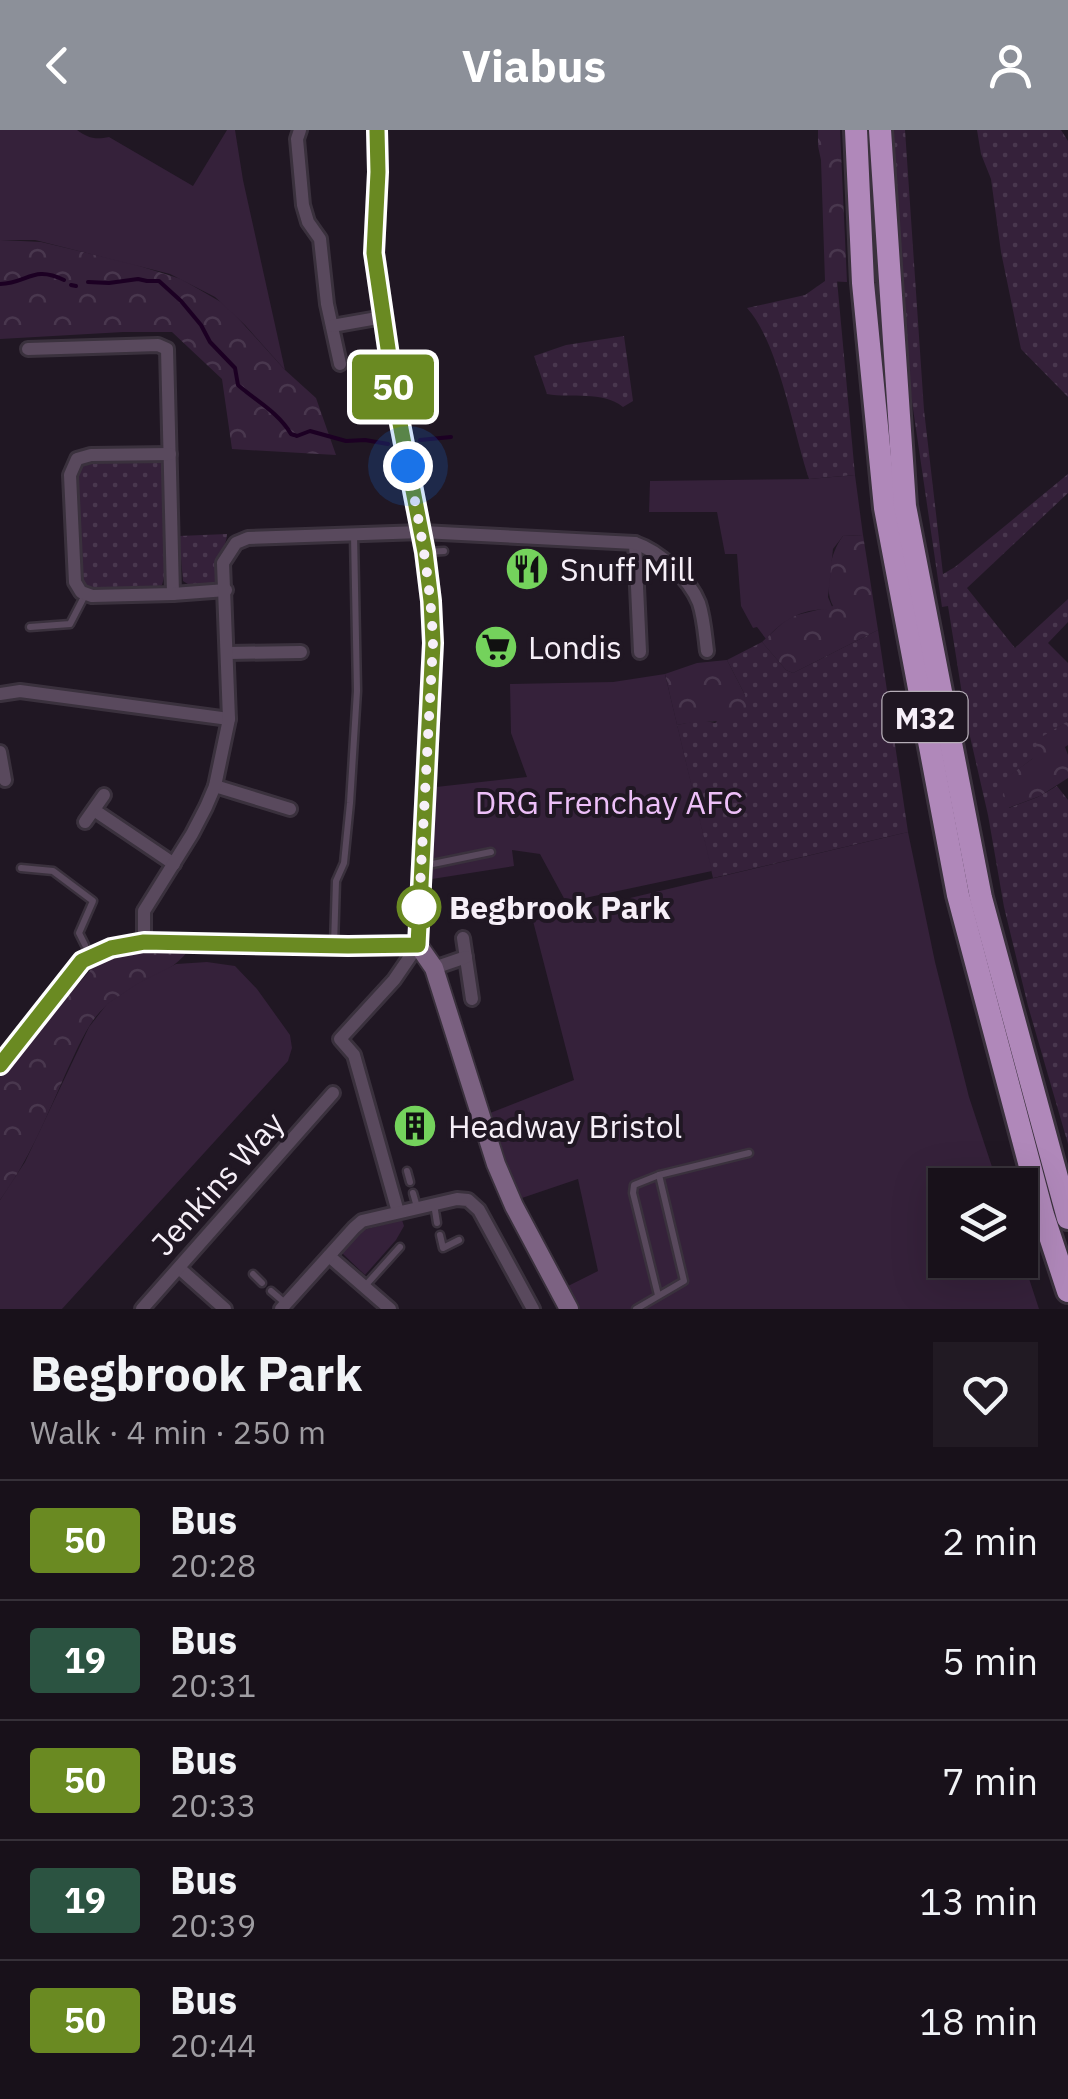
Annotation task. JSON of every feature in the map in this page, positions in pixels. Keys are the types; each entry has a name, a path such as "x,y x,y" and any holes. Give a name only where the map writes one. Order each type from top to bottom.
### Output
{"highway":[{"name":"M32","path":"856,130 863,284 889,527 958,895 1043,1214 1068,1291"},
{"name":"M32","path":"880,130 906,506 982,898 1068,1218"}],"main road":[{"path":"377,130 374,253 382,317 422,532 435,552 439,600 433,643 418,945 434,968 496,1164 569,1309"}],"street":[{"path":"300,130 297,140 302,205 320,239 322,272 340,364"},
{"path":"332,326 382,317"},
{"path":"28,349 158,345 166,349 173,594"},
{"path":"170,454 91,455 77,459 70,476 75,582 81,592 92,596 226,590"},
{"path":"144,942 144,911 192,834 215,786 230,719 224,563 236,543 248,538 422,532 634,543 660,555 692,591 698,602 707,651"},
{"path":"634,543 640,652"},
{"path":"228,653 301,652"},
{"path":"0,694 20,692 230,719"},
{"path":"0,752 5,780"},
{"path":"215,786 290,809"},
{"path":"85,822 104,795"},
{"path":"94,810 174,864"},
{"path":"462,938 472,998"},
{"path":"3,1055 82,961 111,948 144,942 418,945"},
{"path":"398,1212 354,1055 340,1040 394,980 418,945"},
{"path":"434,968 466,957"},
{"name":"Jenkins Way","path":"142,1309 334,1094"},
{"path":"283,1306 358,1224 398,1212 415,1200 462,1198 476,1206 533,1309"},
{"path":"329,1256 390,1309"},
{"path":"179,1268 225,1309"}],"lane":[{"path":"334,946 336,882 344,862 357,691 354,534"},
{"path":"30,627 70,624 86,594"},
{"path":"422,866 491,852"},
{"path":"21,868 53,871 93,900 78,933 85,944"},
{"path":"658,1295 634,1184 749,1152"},
{"path":"407,1171 410,1182"},
{"path":"636,1309 684,1282 659,1175"},
{"path":"434,1202 438,1223"},
{"path":"440,1235 443,1248 460,1240"},
{"path":"364,1286 400,1247"},
{"path":"252,1274 262,1283"},
{"path":"271,1291 283,1306"}],"green space":[{"path":"0,130 77,130 92,138 109,137 193,186 227,130 235,130 285,370 215,297 170,274 35,240 0,240"},
{"path":"818,130 840,130 847,282 825,281"},
{"path":"891,130 905,130 924,410 943,574 1068,474 1068,493 967,588 1015,648 1068,599 1068,622 1048,643 1068,663 1068,721 1057,728 1032,759 1007,778 1009,808 1057,786 1068,800 1068,1144 1004,907 948,606 942,607 905,354"},
{"path":"977,130 1061,130 1068,141 1068,397 1021,349 991,179"},
{"path":"0,240 41,242 130,263 181,279 226,305 316,398 336,455 232,449 222,379 172,332 0,339"},
{"path":"837,280 855,475 809,479 776,365 758,323 747,308 805,295 825,281"},
{"path":"624,336 633,401 623,407 606,398 547,394 534,356 566,345"},
{"path":"153,458 162,462 164,470 162,585 152,589 90,590 79,578 80,468 91,460"},
{"path":"855,475 863,535 843,536 833,549 828,597 833,609 796,615 766,639 757,627 753,628 741,606 737,554 725,554 717,512 649,512 650,481"},
{"path":"227,534 214,584 191,586 183,581 179,536"},
{"path":"863,535 878,630 793,673 786,670 762,642 789,617 833,606 828,580 835,551 843,536"},
{"path":"878,630 908,832 713,878 677,725 701,720 715,723 745,695 727,660 762,642 793,673"},
{"path":"727,660 747,706 737,719 677,725 665,674 697,663"},
{"name":"DRG Frenchay AFC","path":"665,674 712,871 566,902 540,854 512,850 514,866 432,879 436,787 527,777 511,733 510,684 613,682"},
{"path":"1068,721 1068,778 1040,796 1008,808 1002,786 1006,778 1032,759 1038,739"},
{"path":"908,832 935,962 969,1097 992,1168 928,1168 928,1278 1029,1278 1039,1309 580,1309 568,1286 598,1271 578,1179 519,1199 490,1113 574,1080 533,921"},
{"path":"124,951 188,951 167,969 116,998 94,1019 28,1155 0,1200 0,1076 97,962"},
{"path":"207,962 235,966 257,989 290,1035 288,1061 62,1309 0,1309 0,1200 25,1162 89,1027 107,1004 137,984 176,964"},
{"path":"402,1220 404,1226 396,1240 365,1275 343,1254 363,1230"}],"waterway":[{"path":"0,284 38,274 64,280"},
{"path":"88,282 159,281 181,301 210,342 235,368 238,385 273,413 291,434 310,431 346,441 388,444"},
{"path":"71,285 76,286"},
{"path":"420,440 451,437"}],"bus line":[{"name":"50","path":"0,1065 82,961 111,948 144,942 418,945 433,643 431,601 374,253 377,130"}],"place":[{"name":"Snuff Mill","path":"527,569"},
{"name":"Londis","path":"496,647"},
{"name":"Begbrook Park","path":"419,907"},
{"name":"Headway Bristol","path":"415,1126"}],"route":[{"path":"408,466 425,552 433,643 419,907"}]}
